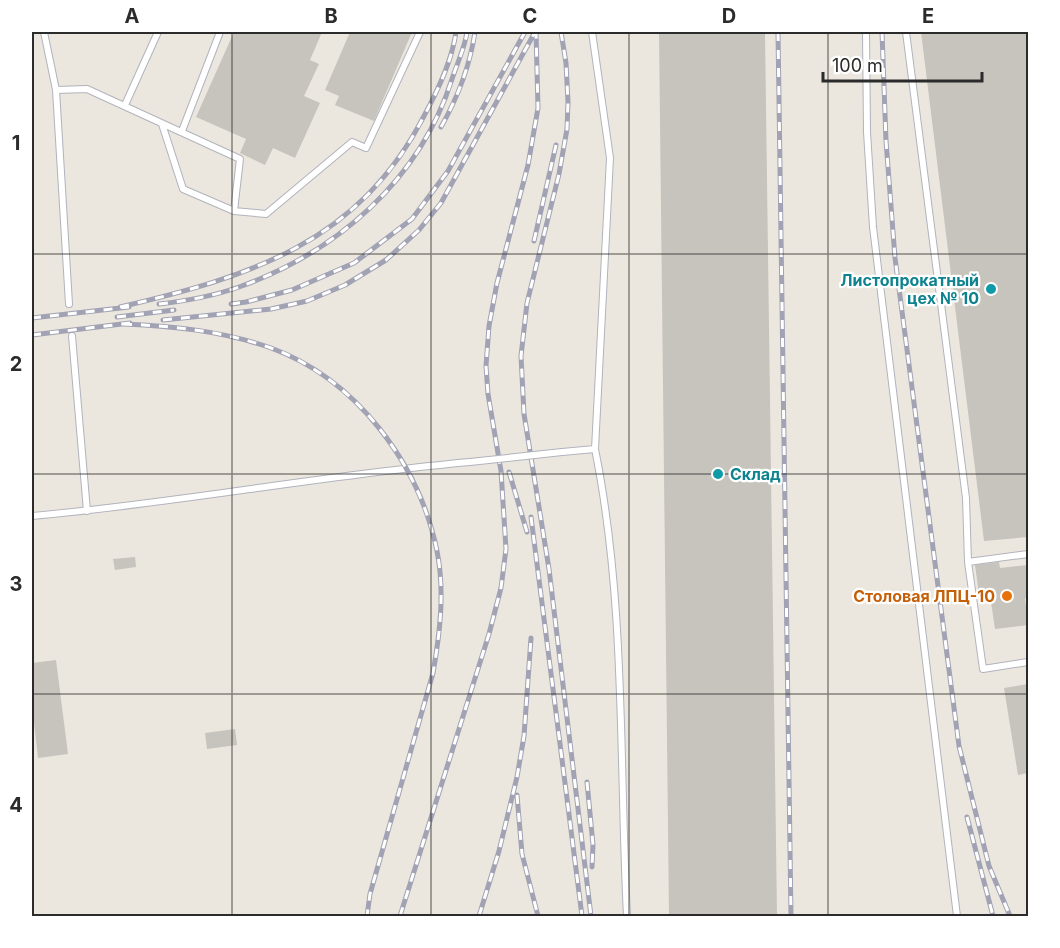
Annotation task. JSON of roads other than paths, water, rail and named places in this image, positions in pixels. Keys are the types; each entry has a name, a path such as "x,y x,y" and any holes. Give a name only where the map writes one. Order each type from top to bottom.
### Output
{"lane":[{"path":"44,32 56,90 69,304"},
{"path":"125,105 158,32"},
{"path":"182,131 220,32"},
{"path":"162,124 183,189 234,211 266,214 352,142 366,147 420,32"},
{"path":"592,32 610,158 595,449 609,534 617,613 627,916"},
{"path":"866,32 867,132 873,227 957,916"},
{"path":"906,32 966,498 968,562 983,669 1029,662"},
{"path":"56,90 87,89 240,159 234,211"},
{"path":"72,336 87,511"},
{"path":"32,516 87,511 406,468 595,449"},
{"path":"968,562 1029,554"}],"railway":[{"path":"120,307 213,282 256,267 296,248 333,224 367,195 398,159 439,86 448,64 456,32"},
{"path":"159,304 220,293 275,272 309,254 370,208 396,180 419,149 438,116 465,44 467,32"},
{"path":"441,127 462,81 475,32"},
{"path":"231,304 292,290 354,263 412,219 448,171 525,32"},
{"path":"163,320 271,309 307,301 345,285 386,260 419,230 441,203 535,32"},
{"path":"400,916 489,634 501,588 506,549 501,471 488,394 486,366 489,326 497,283 528,165 538,108 536,32"},
{"path":"561,32 566,63 567,129 559,174 527,303 521,356 524,414 549,569 591,916"},
{"path":"778,32 791,916"},
{"path":"882,32 886,141 895,258 959,746 989,866 1010,916"},
{"path":"534,241 556,145"},
{"path":"32,318 129,307"},
{"path":"117,317 174,310"},
{"path":"32,335 130,323"},
{"path":"123,324 179,328 235,337 271,348 302,362 330,380 379,428 399,456 428,518 437,551 441,581 439,627 433,673 370,894 367,916"},
{"path":"509,472 527,532"},
{"path":"531,517 582,916"},
{"path":"479,916 499,851 517,777 524,736 531,638"},
{"path":"587,782 593,845 592,867"},
{"path":"517,795 522,854 538,916"},
{"path":"967,817 993,916"}],"place":[{"name":"Листопрокатный цех № 10","path":"991,289"},
{"name":"Склад","path":"718,474"},
{"name":"Столовая ЛПЦ-10","path":"1007,596"}]}
